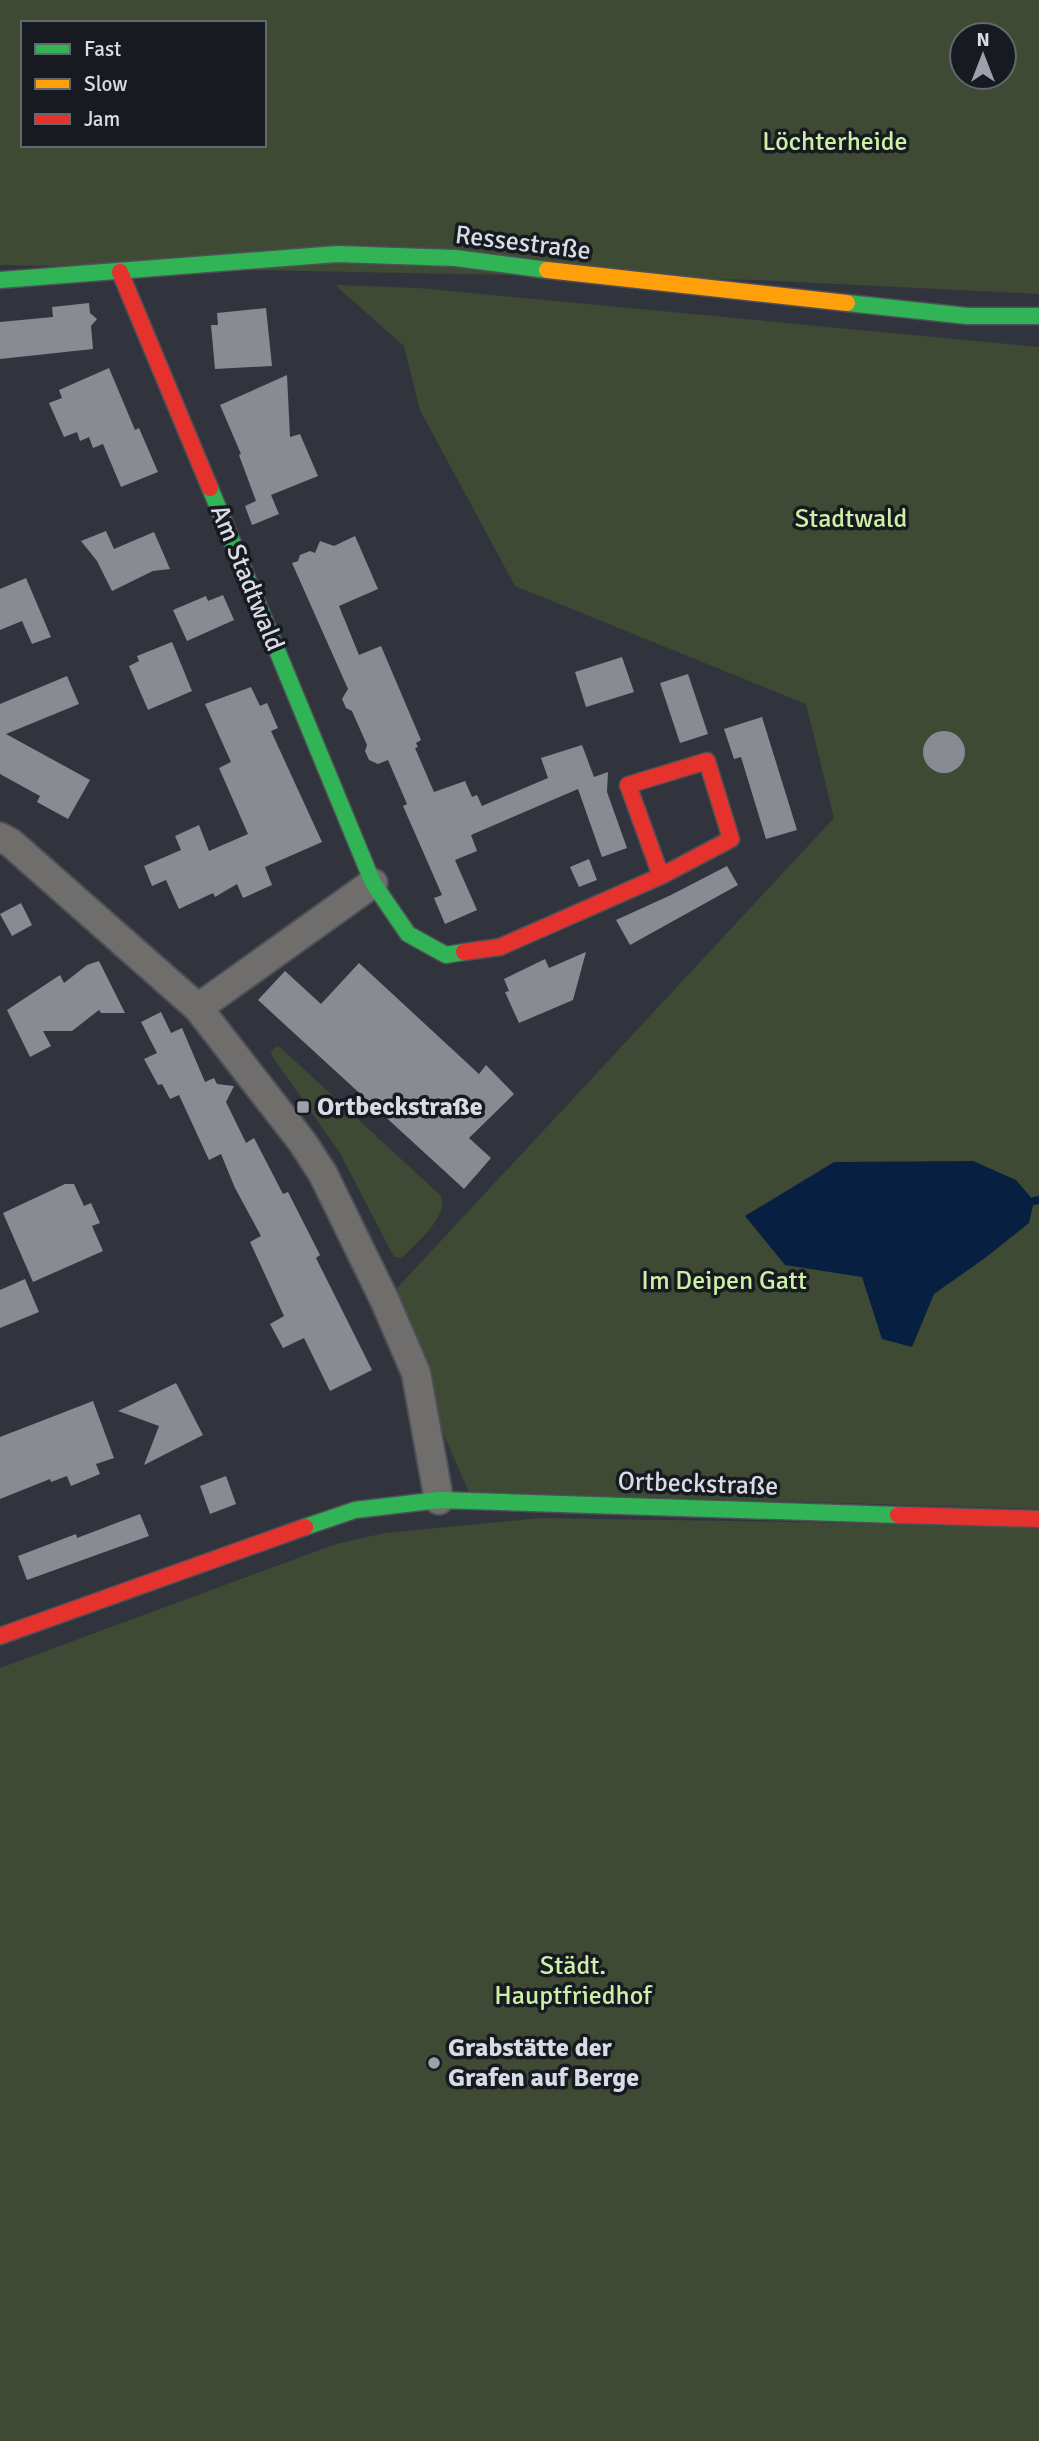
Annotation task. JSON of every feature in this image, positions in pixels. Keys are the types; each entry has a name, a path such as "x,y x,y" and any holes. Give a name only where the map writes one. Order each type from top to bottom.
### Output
{"street":[{"name":"Ressestraße","path":"0,280 337,254 455,258 621,280 967,316 1039,316"},
{"name":"Am Stadtwald","path":"120,272 373,883 408,934 446,955 500,947 661,876 731,839 707,761 628,785 661,876"},
{"path":"0,837 11,843 198,1008 303,1143 329,1186 416,1373 439,1500"},
{"path":"198,1008 373,883"},
{"name":"Ortbeckstraße","path":"0,1636 235,1550 355,1510 439,1500 1039,1519"}],"green space":[{"name":"Löchterheide","path":"0,0 1039,0 1039,294 759,280 0,265"},
{"name":"Stadtwald","path":"335,285 418,288 1039,347 1039,1509 469,1492 385,1301 834,818 806,704 515,586 420,410 404,346"},
{"path":"277,1046 441,1196 442,1205 435,1222 402,1258 394,1257 340,1153 272,1056 271,1051"},
{"name":"Städt. Hauptfriedhof","path":"541,1518 1039,1526 1039,2441 0,2441 0,1668 336,1544 385,1533"}],"water":[{"path":"973,1161 1016,1180 1034,1201 1029,1223 934,1294 912,1347 882,1339 862,1277 785,1265 745,1216 834,1162"}],"building":[{"path":"89,303 90,313 97,319 91,326 93,349 0,359 0,322 53,317 52,307"},
{"path":"266,308 272,366 215,369 211,325 218,325 217,313"},
{"path":"109,368 135,430 139,428 158,472 121,487 103,444 93,448 89,437 80,441 77,432 64,437 49,403 62,398 59,390"},
{"path":"287,375 290,437 300,434 318,476 271,495 279,514 252,525 245,506 256,501 239,455 241,454 220,405"},
{"path":"106,531 114,549 154,532 170,569 153,571 112,591 97,561 81,541"},
{"path":"355,536 378,589 339,606 359,655 381,646 421,740 416,743 418,747 415,748 434,792 465,781 472,797 477,795 482,806 548,778 541,758 582,745 594,777 608,772 607,792 627,848 602,857 578,789 471,835 477,851 455,860 477,910 445,924 434,898 442,895 403,806 407,804 388,760 378,764 369,760 365,751 367,745 352,711 346,708 342,699 348,689 292,563 298,561 300,555 310,551 315,553 320,541 334,546"},
{"path":"26,578 51,637 32,644 22,621 0,630 0,589"},
{"path":"223,595 234,620 187,641 173,610 206,596 208,601"},
{"path":"172,642 192,691 148,710 129,666 139,661 137,656"},
{"path":"622,657 634,692 586,707 575,672"},
{"path":"688,674 708,734 680,743 660,683"},
{"path":"67,676 79,704 6,734 90,780 68,819 37,802 40,796 0,774 0,704"},
{"path":"251,687 260,706 267,703 278,728 271,731 322,842 265,867 272,885 243,898 237,884 215,897 213,893 179,909 166,880 152,886 144,866 181,850 175,836 199,825 209,851 248,834 219,768 231,762 205,704"},
{"path":"762,717 797,830 766,839 741,757 734,759 724,729"},
{"path":"944,731 959,737 965,752 959,767 944,773 929,767 923,752 929,737"},
{"path":"589,859 597,880 579,887 570,867"},
{"path":"727,866 738,885 630,945 616,920"},
{"path":"21,903 32,925 12,936 0,914"},
{"path":"586,952 573,1000 519,1023 505,992 509,991 504,979 545,959 549,968"},
{"path":"99,961 125,1013 101,1013 99,1010 72,1031 43,1031 51,1046 30,1057 7,1010 60,975 64,983 87,965"},
{"path":"359,963 479,1074 486,1065 514,1094 469,1138 491,1158 464,1189 258,1000 285,971 321,1004"},
{"path":"161,1012 171,1033 182,1028 205,1082 214,1078 217,1084 234,1086 226,1102 246,1143 254,1138 283,1194 288,1192 320,1255 316,1258 372,1370 330,1391 304,1338 283,1348 270,1324 284,1316 250,1242 261,1236 235,1188 221,1154 209,1160 179,1095 170,1099 162,1084 158,1085 144,1059 157,1053 141,1022"},
{"path":"65,1184 74,1184 84,1206 91,1203 100,1223 92,1226 103,1251 33,1282 3,1213"},
{"path":"25,1279 39,1312 0,1328 0,1290"},
{"path":"176,1383 203,1435 144,1465 159,1426 118,1411"},
{"path":"93,1401 114,1458 96,1464 100,1474 71,1486 67,1476 51,1482 50,1479 0,1499 0,1437"},
{"path":"226,1476 236,1504 210,1514 200,1486"},
{"path":"140,1514 149,1536 27,1580 18,1556 76,1534 77,1538"}],"waterway":[{"path":"1034,1201 1039,1200"}],"traffic: fast":[{"path":"0,280 337,254 455,258 547,270"},
{"path":"847,303 967,316 1039,316"},
{"path":"210,488 373,883 408,934 446,955 464,952"},
{"path":"305,1527 355,1510 439,1500 898,1515"}],"traffic: slow":[{"path":"547,270 847,303"}],"traffic: jam":[{"path":"120,272 210,488"},
{"path":"464,952 500,947 661,876 731,839 707,761 628,785 661,876"},
{"path":"898,1515 1039,1519"},
{"path":"0,1636 305,1527"}],"place":[{"name":"Ortbeckstraße","path":"303,1107"},
{"name":"Grabstätte der Grafen auf Berge","path":"434,2063"}],"park label":[{"name":"Im Deipen Gatt","path":"724,1281"}]}
